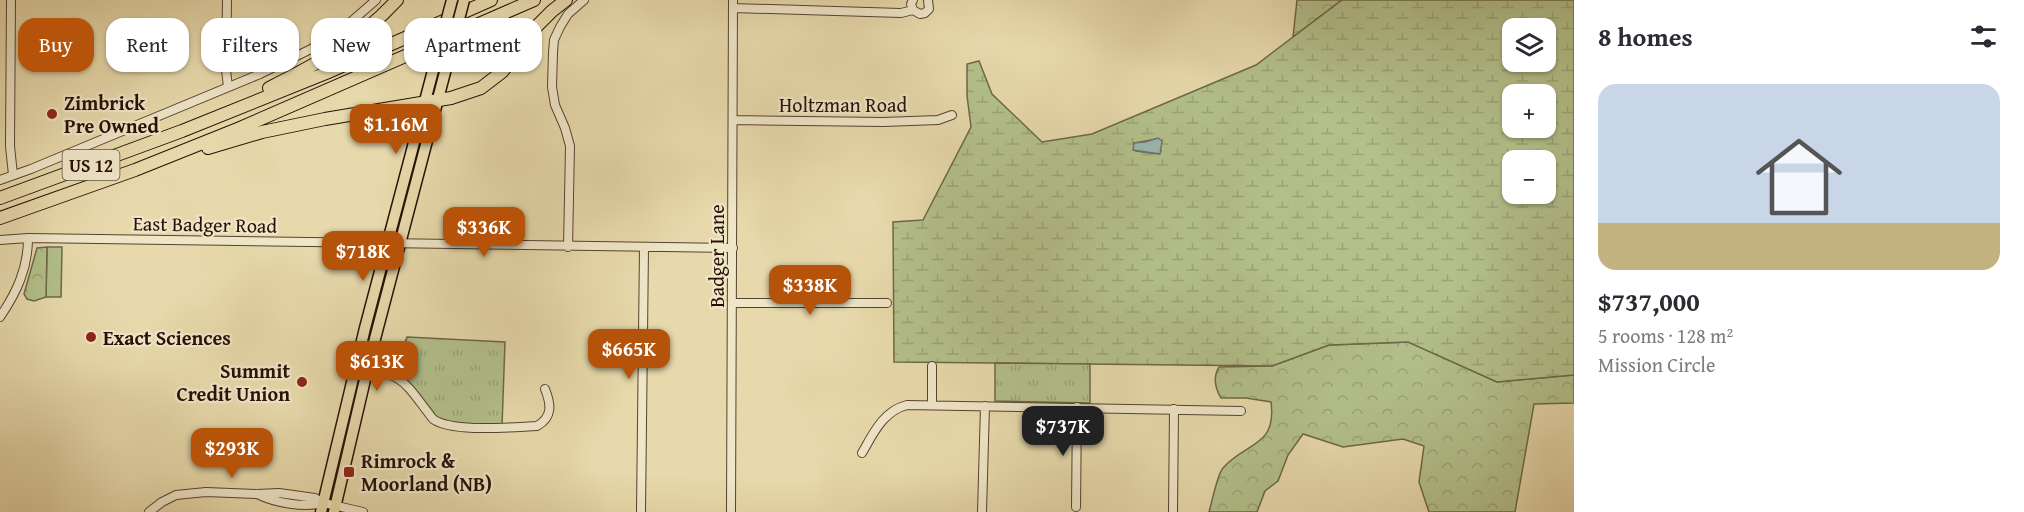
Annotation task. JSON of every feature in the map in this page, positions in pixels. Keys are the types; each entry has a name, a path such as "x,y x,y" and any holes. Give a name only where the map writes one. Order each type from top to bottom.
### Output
{"highway":[{"path":"182,131 336,53 362,34 397,0"},
{"name":"US 12","path":"0,198 182,131 327,73 491,0"},
{"name":"US 12","path":"0,218 135,170 240,128 534,0"},
{"path":"135,170 262,132 325,118 438,100 472,91 502,72 544,18 566,0"},
{"path":"381,109 406,113 414,117 418,125"}],"main road":[{"path":"335,509 418,125 452,0"},
{"path":"323,507 356,368 438,100 464,0"}],"street":[{"path":"11,0 10,146 13,175"},
{"path":"227,0 226,70 228,87"},
{"path":"0,180 260,74 321,43 345,27 376,0"},
{"path":"568,246 570,146 566,128 555,105 552,87 553,52 560,27 568,14 584,0"},
{"path":"913,0 911,4 917,14 925,13 930,6 928,0"},
{"path":"733,4 898,13 913,10"},
{"name":"Badger Lane","path":"730,512 733,4"},
{"path":"0,76 11,77"},
{"name":"Holtzman Road","path":"733,120 893,122 938,120 952,115"},
{"path":"0,317 10,303 23,276 28,238"},
{"name":"East Badger Road","path":"0,240 28,238 733,248"},
{"path":"641,512 644,247"},
{"path":"732,303 887,303"},
{"path":"932,366 932,405"},
{"path":"356,368 392,374 401,380 434,419 454,426 537,426 546,420 550,411 545,389"},
{"path":"862,453 884,419 907,405 1240,411"},
{"path":"982,512 985,406"},
{"path":"1076,507 1077,407"},
{"path":"1173,512 1174,409"},
{"path":"149,512 167,499 189,493 279,493 315,498 323,507 363,512"}],"green space":[{"path":"1297,0 1342,0 1293,37"},
{"path":"1342,0 1574,0 1574,375 1497,382 1408,342 1329,345 1272,366 894,362 893,222 923,220 971,127 967,96 967,64 979,61 992,94 1042,142 1092,134 1256,65","holes":["1156,139 1161,151 1159,154 1136,151 1134,143"]},
{"path":"47,247 62,247 61,297 46,297"},
{"path":"47,247 46,297 34,301 27,299 24,294 37,248"},
{"path":"407,337 505,342 502,427 438,422 392,374"},
{"path":"1409,342 1497,382 1574,375 1574,403 1534,404 1515,512 1429,512 1419,482 1424,446 1403,439 1343,447 1303,434 1288,455 1278,481 1265,491 1257,512 1209,512 1221,471 1265,436 1272,417 1271,402 1246,398 1221,398 1216,382 1219,367 1272,366 1329,345"},
{"path":"995,363 1090,364 1090,403 995,401"}],"water":[{"path":"1158,138 1162,141 1160,154 1133,150 1134,143"}],"place":[{"name":"Zimbrick Pre Owned","path":"52,114"},
{"name":"Exact Sciences","path":"91,337"},
{"name":"Summit Credit Union","path":"302,382"},
{"name":"Rimrock & Moorland (NB)","path":"349,472"}]}
